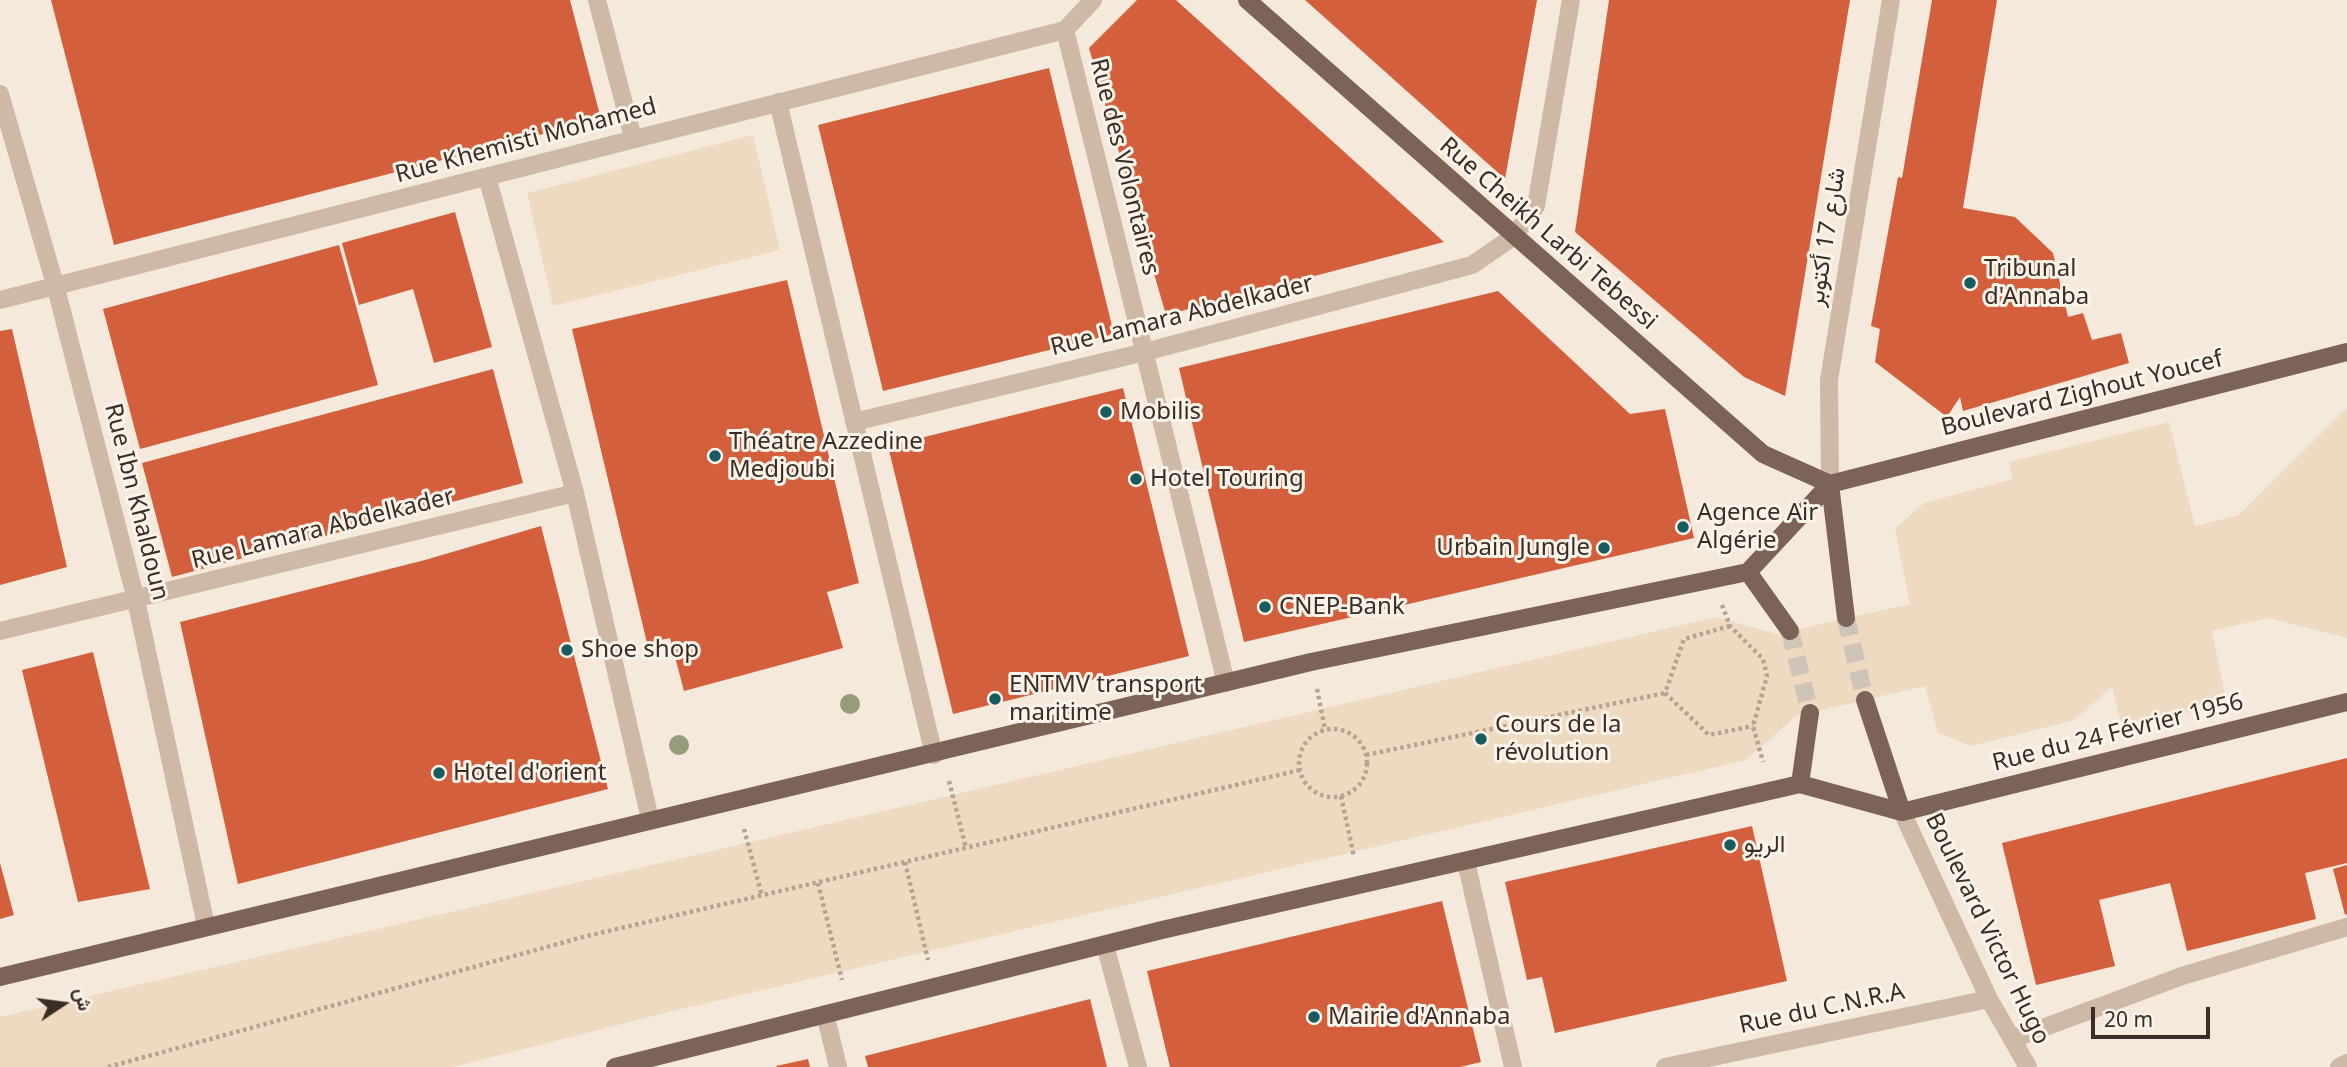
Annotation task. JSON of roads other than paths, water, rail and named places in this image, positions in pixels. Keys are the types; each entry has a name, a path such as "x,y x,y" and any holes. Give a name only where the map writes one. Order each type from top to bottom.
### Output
{"main road":[{"name":"Rue Cheikh Larbi Tebessi","path":"1247,0 1513,237 1763,454 1830,484"},
{"name":"Boulevard Zighout Youcef","path":"1830,484 2346,349"},
{"path":"0,976 736,798 966,748 1311,662 1748,572 1830,484"},
{"path":"1830,484 1846,618"},
{"path":"1748,572 1790,631"},
{"path":"1865,700 1902,813"},
{"name":"Rue du 24 Février 1956","path":"1902,813 2347,702"},
{"path":"1800,784 1810,713"},
{"path":"615,1067 1105,945 1800,784 1902,813"}],"street":[{"path":"597,0 633,138"},
{"path":"1065,30 1093,0"},
{"name":"Rue Lamara Abdelkader","path":"854,422 1145,352 1472,265 1513,237 1536,206 1571,0"},
{"name":"شارع 17 أكتوبر","path":"1830,484 1829,380 1891,0"},
{"name":"Rue Khemisti Mohamed","path":"0,300 56,288 633,138 1065,30"},
{"name":"Rue des Volontaires","path":"1065,30 1226,683"},
{"name":"Rue Ibn Khaldoun","path":"0,94 56,288 136,600 206,926"},
{"path":"778,102 934,755"},
{"path":"487,177 575,493 650,819"},
{"name":"Rue Lamara Abdelkader","path":"0,631 575,493"},
{"name":"Boulevard Victor Hugo","path":"1902,813 1989,999 2028,1067"},
{"path":"1466,862 1513,1067"},
{"path":"2013,1039 2182,976 2347,927"},
{"path":"1105,945 1138,1067"},
{"name":"Rue du C.N.R.A","path":"1665,1067 1989,999"},
{"path":"825,1014 838,1067"},
{"path":"2339,1067 2347,1063"}],"tunnel":[{"path":"1846,618 1865,700"},
{"path":"1790,631 1810,713"}],"place":[{"name":"Tribunal d'Annaba","path":"1970,283"},
{"name":"Mobilis","path":"1106,412"},
{"name":"Théatre Azzedine Medjoubi","path":"715,456"},
{"name":"Hotel Touring","path":"1136,479"},
{"name":"Agence Air Algérie","path":"1683,527"},
{"name":"Urbain Jungle","path":"1604,548"},
{"name":"CNEP-Bank","path":"1265,607"},
{"name":"Shoe shop","path":"567,650"},
{"name":"ENTMV transport maritime","path":"995,699"},
{"name":"Cours de la révolution","path":"1481,739"},
{"name":"Hotel d'orient","path":"439,773"},
{"name":"الريو","path":"1730,845"},
{"name":"Mairie d'Annaba","path":"1314,1017"}]}
